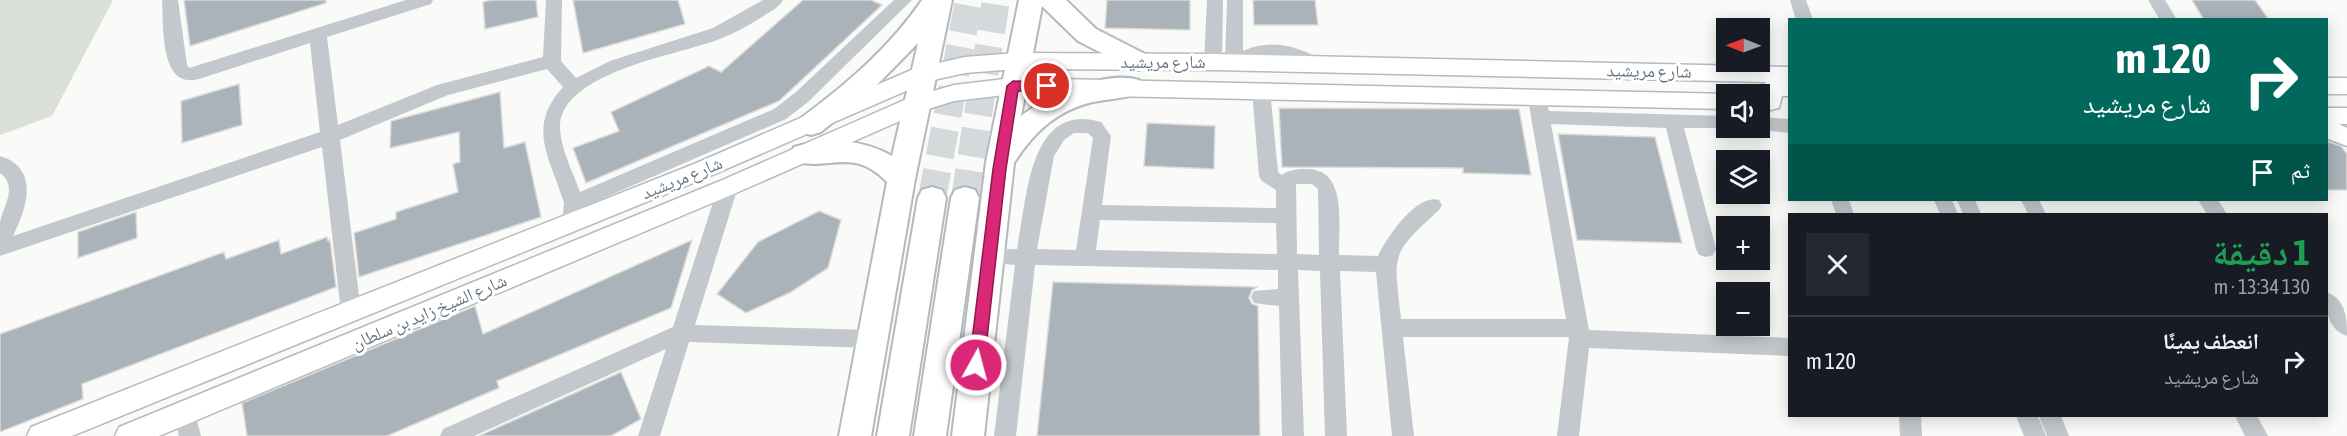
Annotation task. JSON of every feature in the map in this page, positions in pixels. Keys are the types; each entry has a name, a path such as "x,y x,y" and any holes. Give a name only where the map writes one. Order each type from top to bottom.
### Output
{"highway":[{"path":"811,125 882,67 911,36 935,0"},
{"path":"855,436 901,179 940,0"},
{"path":"969,433 999,169 1015,73 1031,0"},
{"path":"1051,0 1087,35 1138,61"},
{"path":"999,169 1018,134 1048,109 1078,95 1131,87"},
{"path":"804,154 833,150 861,153 884,163 901,179"},
{"path":"893,436 932,198"},
{"path":"930,436 965,198"}],"main road":[{"path":"932,39 937,49 955,67 981,80 1015,73"},
{"name":"شارع مريشيد","path":"728,187 917,104 954,93 977,90 1015,73 1138,61 1788,75"},
{"name":"شارع مريشيد","path":"571,214 696,161 811,125 924,74 955,67"},
{"path":"1594,98 1611,92 1634,90 1701,90 1709,86 1709,81 1700,72"},
{"name":"شارع مريشيد","path":"1015,73 1131,87 1261,90 1539,107 1594,98 1716,101"},
{"path":"924,74 947,78 977,90 995,104 1006,122"},
{"path":"2328,86 2347,86"},
{"path":"1773,102 1771,89 1788,88"},
{"path":"2328,116 2347,116"},
{"path":"2328,129 2347,137"},
{"name":"شارع الشيخ زايد بن سلطان","path":"129,436 188,424 728,187"},
{"name":"شارع الشيخ زايد بن سلطان","path":"41,436 351,312 571,214"}],"street":[{"path":"170,0 178,67 185,74 202,71 425,0"},
{"path":"554,0 552,61 556,70 574,86"},
{"path":"571,214 550,128 558,102 574,86 604,70 733,27 775,0"},
{"path":"696,161 780,114 802,97 904,0"},
{"path":"1215,0 1235,63"},
{"path":"1235,0 1235,63"},
{"path":"1798,0 1804,18"},
{"path":"2156,0 2168,18"},
{"path":"318,34 351,312"},
{"path":"2,237 301,148 442,90 552,61"},
{"path":"1261,90 1269,176 1285,186"},
{"path":"1773,102 1784,125"},
{"path":"1568,436 1579,334 1539,107 1673,121 1716,123"},
{"path":"1673,121 1706,249"},
{"path":"969,433 1005,434 1026,256 1049,145 1065,129 1074,125 1094,127 1102,136 1085,257"},
{"path":"0,163 14,172 19,186 18,201 2,237"},
{"path":"1293,436 1285,186 1290,178 1299,176 1317,177 1326,184 1336,436"},
{"path":"648,435 728,187"},
{"path":"1403,436 1385,264 1388,250 1397,238 1432,206"},
{"path":"1091,212 1286,216"},
{"path":"989,256 1385,264"},
{"path":"1261,297 1289,298"},
{"path":"2328,303 2347,327"},
{"path":"1391,328 1579,334 1788,347"},
{"path":"451,436 680,333 873,339"},
{"path":"1910,417 1911,436"},
{"path":"2027,417 2035,436"},
{"path":"2050,417 2058,436"},
{"path":"2247,417 2257,436"}],"shaded area":[{"path":"0,0 113,0 52,116 0,135"}],"building":[{"path":"184,0 326,0 326,3 190,46"},
{"path":"536,0 538,17 485,29 483,2"},
{"path":"573,0 678,0 685,24 583,53"},
{"path":"803,0 871,0 882,5 779,101 586,183 573,148 619,131 611,112 709,66 721,72"},
{"path":"1107,0 1190,0 1190,30 1105,28"},
{"path":"1253,0 1315,0 1318,25 1254,25"},
{"path":"2192,0 2255,0 2268,18 2203,18"},
{"path":"239,84 242,125 182,143 181,101"},
{"path":"500,92 504,148 525,142 541,217 359,277 354,233 396,219 396,212 458,192 453,164 460,162 459,132 390,148 391,121"},
{"path":"1279,108 1519,109 1531,175 1463,173 1463,168 1282,167"},
{"path":"1147,123 1215,126 1214,169 1144,166"},
{"path":"1558,134 1655,137 1682,243 1577,240"},
{"path":"2328,142 2341,146 2347,154 2347,190 2328,190"},
{"path":"819,211 841,220 828,268 791,292 746,313 717,294 758,242"},
{"path":"136,212 137,238 78,258 78,232"},
{"path":"327,237 328,241 330,240 336,287 82,384 83,399 0,432 0,334 224,252 226,259 279,240 281,254"},
{"path":"692,240 671,308 497,381 499,388 387,436 247,436 242,403 475,306 483,334"},
{"path":"1053,282 1257,287 1252,290 1249,298 1252,304 1258,306 1260,436 1037,436"},
{"path":"621,372 641,419 611,436 479,436"}],"tunnel":[{"path":"932,198 969,0"},
{"path":"965,198 996,0"}],"route":[{"path":"976,365 999,169 1013,86 1047,86"}]}
